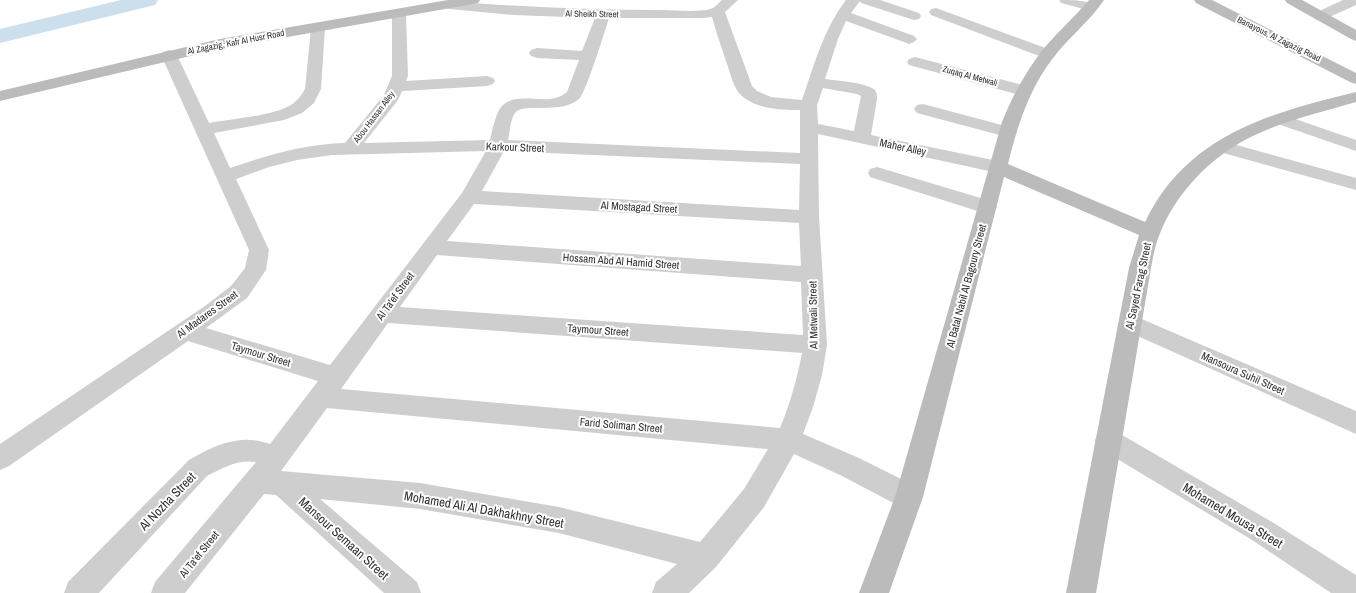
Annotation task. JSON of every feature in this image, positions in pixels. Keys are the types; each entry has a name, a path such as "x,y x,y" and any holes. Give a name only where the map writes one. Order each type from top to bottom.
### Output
{"main road":[{"name":"Al Zagazig, Kafr Al Husr Road","path":"0,96 220,44 473,0"},
{"name":"Banayous, Al Zagazig Road","path":"1201,0 1356,79"},
{"path":"1292,0 1356,36"},
{"name":"Al Batal Nabil Al Bagoury Street","path":"874,593 909,497 1007,132 1024,91 1048,54 1094,4"},
{"name":"Al Sayed Farag Street","path":"1083,592 1108,440 1140,268 1150,232 1166,204 1185,178 1208,157 1234,139 1264,124 1356,97"},
{"path":"998,167 1150,232"}],"street":[{"path":"731,0 718,11 722,28 744,89 757,97 774,103 809,105"},
{"path":"866,0 914,16"},
{"path":"1066,0 1094,4"},
{"path":"1320,16 1355,0"},
{"path":"934,4 1048,54"},
{"name":"Al Sheikh Street","path":"449,5 509,11 603,15 704,14 718,11"},
{"path":"848,8 909,39"},
{"name":"Al Metwali Street","path":"668,593 706,557 754,498 788,440 801,407 810,375 815,345 808,217 809,105 815,82 830,39 848,8"},
{"name":"Abou Hassan Alley","path":"350,149 392,96 397,86 400,76 399,14"},
{"name":"Al Ta'ef Street","path":"171,591 272,474 321,397 469,197 498,145 507,112 511,107 527,104 556,104 567,100 574,95 578,88 603,15"},
{"path":"204,129 278,116 296,109 308,99 313,89 318,28"},
{"path":"537,53 589,56"},
{"name":"Al Madares Street","path":"0,458 185,331 239,292 255,270 259,250 169,55"},
{"name":"Zuqaq Al Metwali","path":"915,62 1024,91"},
{"path":"397,86 487,81"},
{"path":"815,82 862,90 869,94 870,98 861,138"},
{"path":"923,109 1007,132"},
{"path":"1281,119 1356,146"},
{"name":"Maher Alley","path":"808,127 998,167"},
{"name":"Karkour Street","path":"225,176 262,163 297,154 350,149 498,145 808,159"},
{"path":"1222,147 1356,184"},
{"path":"877,173 987,207"},
{"name":"Al Mostagad Street","path":"469,197 808,217"},
{"name":"Hossam Abd Al Hamid Street","path":"431,247 812,275"},
{"name":"Taymour Street","path":"382,314 815,345"},
{"name":"Mansoura Suhil Street","path":"1130,323 1356,424"},
{"name":"Taymour Street","path":"185,331 336,377"},
{"name":"Farid Soliman Street","path":"321,397 788,440 828,455 868,474 909,497"},
{"name":"Mohamed Mousa Street","path":"1108,440 1262,532 1356,592"},
{"name":"Al Nozha Street","path":"79,593 198,468 219,456 241,450 260,452 272,474"},
{"name":"Mohamed Ali Al Dakhakhny Street","path":"272,474 420,496 559,520 706,557"},
{"name":"Mansour Semaan Street","path":"272,474 406,593"}],"waterway":[{"path":"0,36 147,0"}]}
